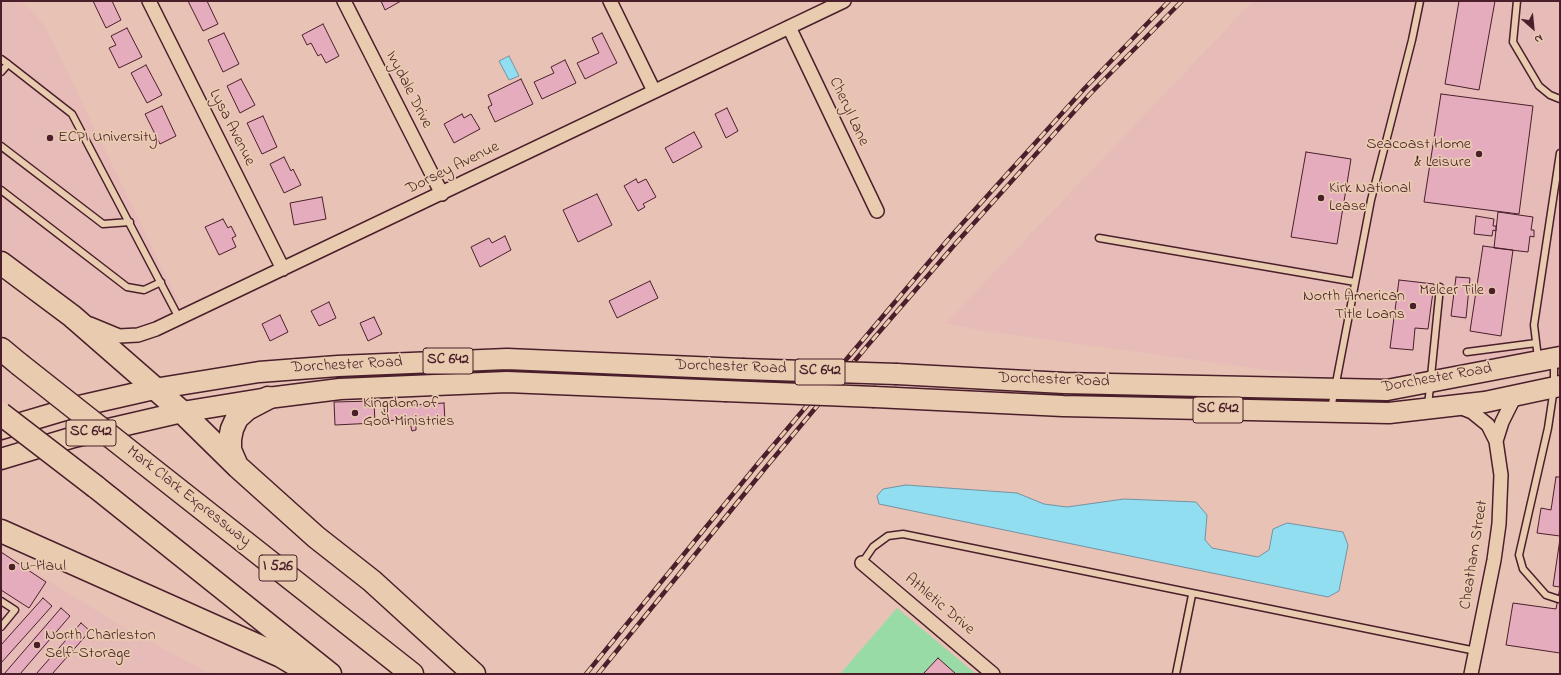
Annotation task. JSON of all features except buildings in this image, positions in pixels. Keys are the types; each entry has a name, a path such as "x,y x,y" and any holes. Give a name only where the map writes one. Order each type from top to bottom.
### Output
{"highway":[{"path":"1,264 72,316 182,412 238,467 316,537 372,581 473,673"},
{"name":"Mark Clark Expressway","path":"1,350 412,674"},
{"path":"238,467 230,450 232,429 237,418 247,409 268,398"},
{"path":"1,414 96,487 330,674"},
{"path":"1,531 281,656 311,674"}],"main road":[{"name":"Dorchester Road","path":"1,429 75,407 154,389 267,372 338,366 507,358 742,369 897,374 1064,383 1387,390 1547,355"},
{"name":"Dorchester Road","path":"1,458 74,437 182,412 268,398 340,389 507,382 1063,406 1389,413 1456,406 1557,387"}],"street":[{"name":"Lysa Avenue","path":"149,1 283,269"},
{"name":"Ivydale Drive","path":"344,1 442,194"},
{"path":"610,1 654,91"},
{"name":"Dorsey Avenue","path":"72,316 119,336 138,335 156,329 442,194 844,1"},
{"name":"Cheryl Lane","path":"789,27 876,211"},
{"name":"Cheatham Street","path":"1496,441 1502,422 1515,396"},
{"name":"Cheatham Street","path":"1456,406 1472,412 1488,425 1496,441 1501,475 1500,524 1471,674"},
{"name":"Athletic Drive","path":"862,563 993,674"}],"lane":[{"path":"1331,412 1334,389 1371,200 1410,47 1420,1"},
{"path":"1517,1 1513,42 1539,86 1550,96 1560,99"},
{"path":"1,58 72,114 179,318"},
{"path":"1,72 8,64"},
{"path":"1,146 104,224 130,222"},
{"path":"1558,599 1546,595 1523,569 1519,555 1557,387 1547,355 1534,325 1560,153"},
{"path":"1,190 127,287 144,290 161,282"},
{"path":"1099,238 1355,282"},
{"path":"1428,409 1440,287"},
{"path":"1467,352 1547,355"},
{"path":"862,563 873,547 888,536 903,534 1192,595 1476,651"},
{"path":"1176,674 1192,595"},
{"path":"1,601 15,610 1,627"}],"shaded area":[{"name":"ECPI University","path":"1,1 19,1 31,10 45,26 185,315 138,335 102,324 1,250"},
{"path":"1253,1 1560,1 1560,349 1459,370 1355,382 978,330 946,323"},
{"path":"1,551 121,626 211,674 1,674"}],"green space":[{"path":"897,608 976,674 840,674"}],"water":[{"path":"509,56 519,76 509,80 499,61"},
{"path":"906,485 1017,493 1044,504 1067,507 1124,499 1196,502 1207,515 1205,540 1212,548 1258,557 1269,550 1273,529 1287,523 1343,532 1348,545 1339,591 1328,597 879,504 877,496 883,489"}],"railway":[{"path":"586,674 760,461 951,236 1084,89 1169,1"},
{"path":"598,674 767,466 868,345 957,242 1090,94 1182,1"}],"place":[{"name":"ECPI University","path":"50,138"},
{"name":"Seacoast Home & Leisure","path":"1479,154"},
{"name":"Kirk National Lease","path":"1321,198"},
{"name":"Melcer Tile","path":"1492,291"},
{"name":"North American Title Loans","path":"1413,306"},
{"name":"Kingdom of God Ministries","path":"355,413"},
{"name":"U-Haul","path":"12,567"},
{"name":"North Charleston Self-Storage","path":"37,645"}]}
